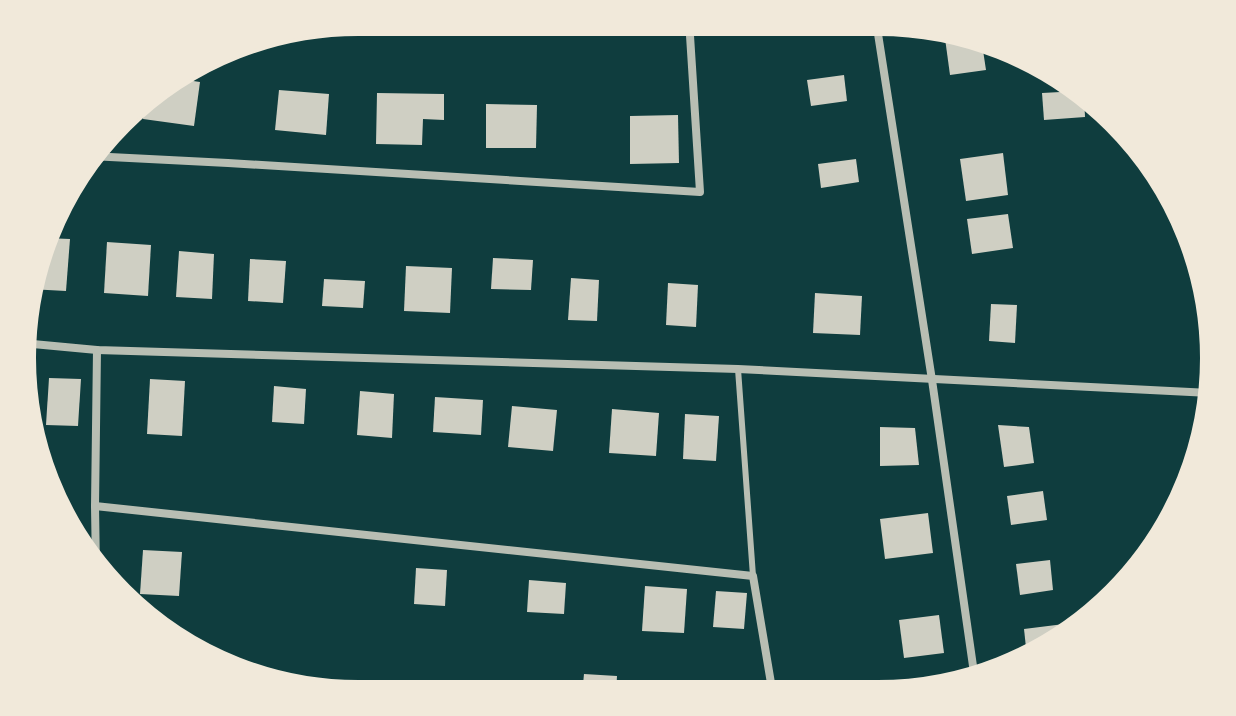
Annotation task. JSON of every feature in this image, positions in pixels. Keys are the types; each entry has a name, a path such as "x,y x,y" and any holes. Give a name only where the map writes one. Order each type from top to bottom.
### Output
{"street":[{"path":"104,157 700,192 690,34"},
{"path":"878,34 973,668"},
{"path":"35,344 97,350 738,369 1200,393"},
{"path":"94,546 97,350"},
{"path":"95,506 753,576 771,682"}],"lane":[{"path":"738,369 753,576"}],"building":[{"path":"945,41 983,51 986,70 950,75"},
{"path":"844,75 847,101 811,106 807,80"},
{"path":"191,81 200,82 194,126 143,119 144,114"},
{"path":"279,90 329,94 326,135 275,130"},
{"path":"1062,92 1085,108 1085,117 1044,120 1042,93"},
{"path":"377,93 444,94 444,120 423,119 422,145 376,144"},
{"path":"486,104 537,105 536,148 486,148"},
{"path":"678,115 679,163 630,164 630,116"},
{"path":"1003,153 1008,195 966,201 960,159"},
{"path":"856,159 859,182 821,188 818,164"},
{"path":"1008,214 1013,248 972,254 967,219"},
{"path":"57,238 70,239 66,291 41,290"},
{"path":"107,242 151,245 148,296 104,293"},
{"path":"179,251 214,254 212,299 176,297"},
{"path":"493,258 533,260 531,290 491,289"},
{"path":"250,259 286,261 283,303 248,301"},
{"path":"406,266 452,268 450,313 404,311"},
{"path":"571,278 599,280 597,321 568,320"},
{"path":"324,279 365,281 363,308 322,306"},
{"path":"668,283 698,285 696,327 666,325"},
{"path":"815,293 862,296 860,335 813,333"},
{"path":"991,304 1017,305 1015,343 989,341"},
{"path":"49,378 81,379 78,426 46,425"},
{"path":"150,379 185,381 182,436 147,434"},
{"path":"274,386 306,389 304,424 272,422"},
{"path":"360,391 394,394 392,438 357,435"},
{"path":"435,397 483,400 481,435 433,432"},
{"path":"512,406 557,410 553,451 508,447"},
{"path":"612,409 659,413 656,456 609,453"},
{"path":"685,414 719,416 716,461 683,459"},
{"path":"998,425 1029,427 1034,463 1004,467"},
{"path":"880,427 915,428 919,465 880,466"},
{"path":"1043,491 1047,520 1011,525 1007,496"},
{"path":"928,513 933,553 885,559 880,519"},
{"path":"143,550 182,552 179,596 140,594"},
{"path":"1050,560 1053,590 1020,595 1016,564"},
{"path":"416,568 447,570 445,606 414,604"},
{"path":"529,580 566,583 564,614 527,612"},
{"path":"645,586 687,589 684,633 642,631"},
{"path":"716,591 747,593 744,629 713,627"},
{"path":"939,615 944,653 904,658 899,620"},
{"path":"1062,624 1026,646 1024,629"},
{"path":"584,674 617,676 617,682 583,682"}]}
